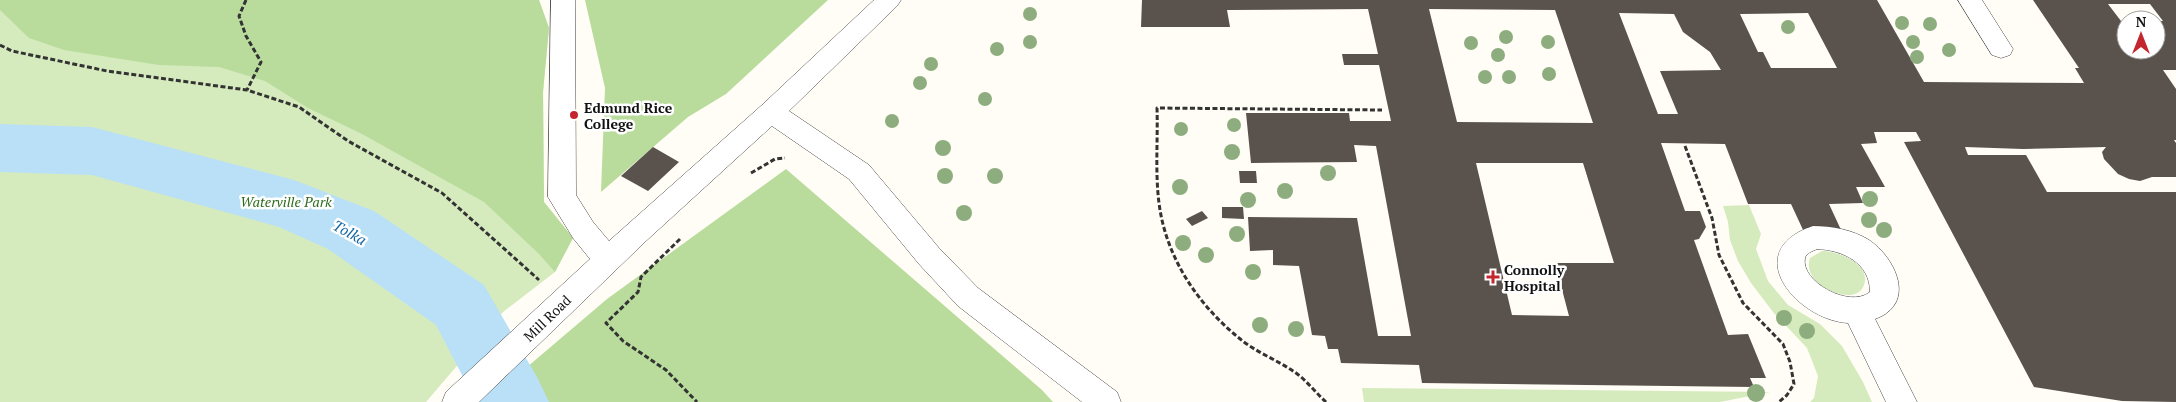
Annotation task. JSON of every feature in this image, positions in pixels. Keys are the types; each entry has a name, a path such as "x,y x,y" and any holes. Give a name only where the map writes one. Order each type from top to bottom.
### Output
{"street":[{"path":"564,0 562,197 584,230 608,260"},
{"name":"Mill Road","path":"457,402 527,338 636,233 771,112 889,0"},
{"path":"1970,0 2001,49"},
{"path":"771,112 859,172 929,256 968,296 1106,402"},
{"path":"1858,312 1902,402"}],"path":[{"path":"246,0 240,16 246,36 261,62 247,90"},
{"path":"0,45 12,51 107,71 178,78 247,90 299,107 348,141 442,192 538,279 560,306"},
{"path":"1326,402 1296,374 1245,342 1219,321 1197,296 1184,276 1169,247 1159,203 1157,108 1382,110"},
{"path":"1685,146 1710,212 1718,255 1727,274 1743,303 1783,344 1790,362 1794,384 1779,402"},
{"path":"744,179 775,159 794,157"},
{"path":"684,235 642,277 638,292 606,323 623,341 666,370 697,402"}],"green space":[{"name":"Waterville Park","path":"0,0 539,0 549,28 543,92 544,202 573,238 555,272 503,312 426,402 0,402"},
{"path":"0,0 539,0 549,28 543,92 544,202 573,238 555,272 539,254 484,202 362,134 308,108 265,81 219,67 159,65 64,50 29,38 0,10"},
{"path":"585,0 828,0 726,94 688,117 601,192 605,88"},
{"path":"786,169 1042,390 1053,402 486,402 607,299"},
{"path":"1749,205 1761,234 1756,249 1768,281 1788,305 1820,324 1842,346 1863,382 1872,402 1810,402 1814,398 1818,376 1807,348 1773,312 1751,283 1738,261 1730,240 1728,222 1723,206"},
{"path":"1822,251 1844,256 1858,265 1863,271 1865,278 1864,285 1860,291 1849,295 1842,294 1834,292 1817,282 1810,271 1809,261 1810,258"},
{"path":"1362,388 1770,392 1720,402 1364,402"}],"building":[{"path":"1142,0 1877,0 1924,82 2084,83 2075,68 2079,68 2033,0 2176,0 2176,70 2163,70 2176,89 2176,140 2174,140 2176,143 2176,177 2152,177 2140,181 2129,179 2118,174 2104,159 2102,152 2106,147 2023,149 1965,147 1968,155 2026,155 2047,192 2176,192 2176,402 2122,401 2034,387 1904,142 1921,141 1916,132 1874,132 1877,143 1861,144 1885,187 1856,187 1863,203 1829,204 1842,232 1804,232 1791,204 1748,204 1725,144 1661,143 1685,211 1700,211 1706,227 1699,239 1694,240 1728,335 1748,334 1766,378 1750,378 1754,387 1422,383 1419,365 1341,363 1338,349 1328,349 1325,336 1312,335 1299,266 1273,265 1273,250 1250,251 1248,217 1357,218 1378,336 1411,336 1376,146 1354,145 1357,162 1251,163 1246,113 1349,113 1350,121 1391,121 1379,65 1344,65 1342,54 1378,54 1368,9 1227,10 1230,27 1141,27","holes":["1429,9 1555,10 1593,123 1457,122","1619,13 1674,14 1683,32 1710,52 1721,70 1660,71 1678,114 1658,114","1808,13 1837,68 1771,68 1763,52 1758,52 1740,14","1476,163 1583,163 1614,263 1555,263 1569,316 1512,315"]},
{"path":"653,147 679,162 648,191 621,176"},
{"path":"1239,171 1256,171 1257,183 1240,183"},
{"path":"1222,207 1243,207 1244,219 1222,218"},
{"path":"1202,211 1208,218 1192,226 1186,219"}],"waterway":[{"name":"Tolka","path":"0,148 92,151 294,206 351,230 460,305 513,402"}],"place":[{"name":"Edmund Rice College","path":"574,115"},
{"name":"Connolly Hospital","path":"1493,277"}]}
